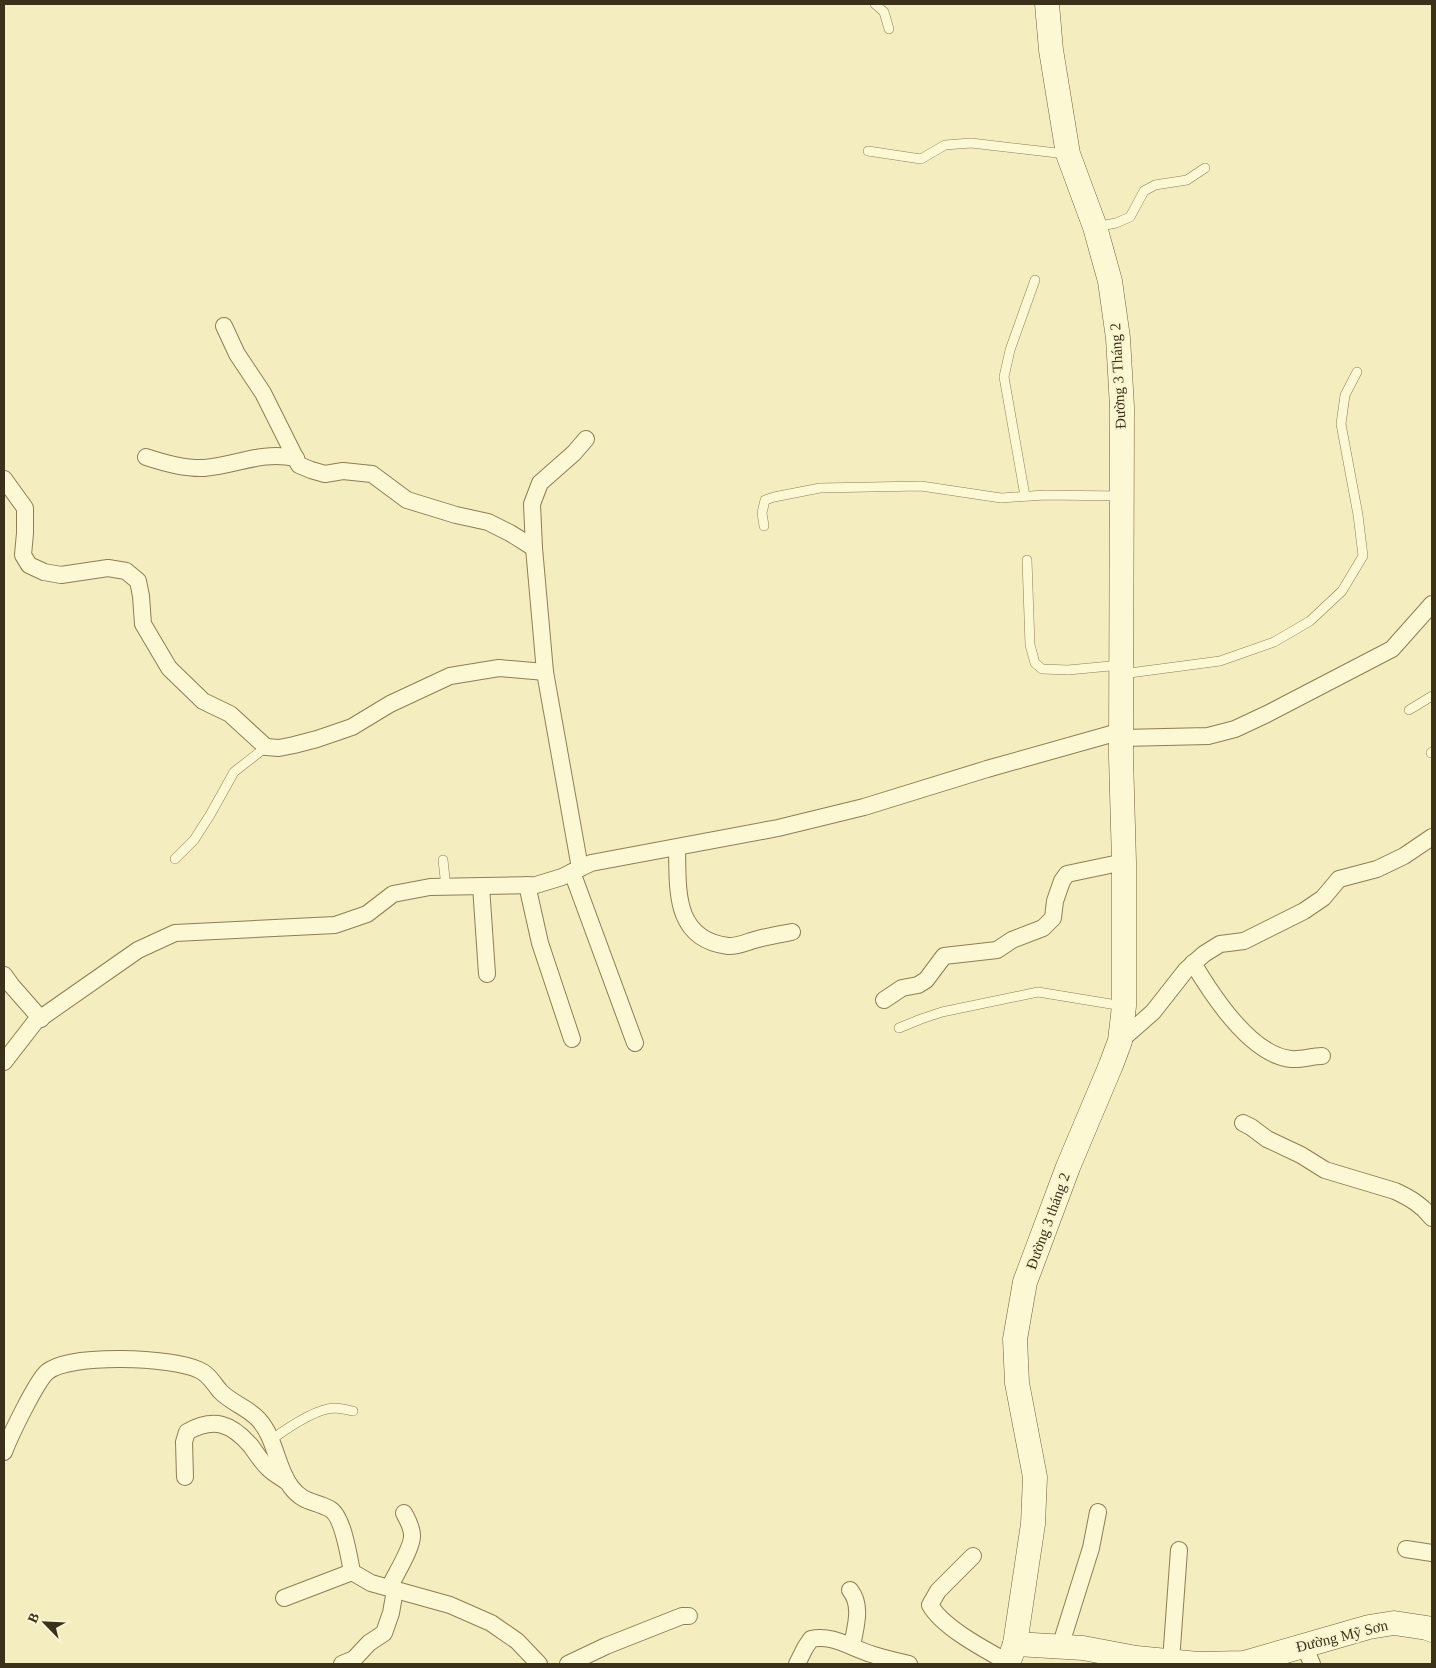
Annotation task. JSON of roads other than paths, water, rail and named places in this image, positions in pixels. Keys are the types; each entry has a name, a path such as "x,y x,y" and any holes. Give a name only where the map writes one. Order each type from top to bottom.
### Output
{"main road":[{"name":"Đường 3 Tháng 2","path":"1046,4 1050,50 1068,154 1095,227 1110,281 1118,338 1122,407 1123,783"},
{"name":"Đường 3 tháng 2","path":"1011,1657 1034,1524 1035,1477 1017,1383 1015,1339 1025,1282 1068,1167 1120,1041 1124,1006 1123,783"},
{"name":"Đường Mỹ Sơn","path":"1011,1657 1060,1646 1083,1648 1116,1659 1136,1658 1198,1664 1244,1663 1308,1655 1369,1627 1394,1623 1432,1630"}],"street":[{"path":"224,326 237,354 264,393 299,465 325,474 343,470 372,474 407,500 456,515 488,522 534,548"},
{"path":"586,438 574,454 540,483 532,504 544,672 576,870 635,1043"},
{"path":"146,457 164,463 202,468 227,465 256,456 279,455 296,458"},
{"path":"4,479 25,508 23,555 29,565 44,572 61,575 108,568 126,571 138,581 143,624 169,668 203,701 230,714 266,747 279,748 294,745 352,727 390,704 450,676 499,668 544,672"},
{"path":"4,1061 35,1022 138,950 175,933 335,925 367,914 393,894 430,887 536,885 562,877 592,863 778,828 864,807 987,769 1122,742 1208,736 1235,729 1392,649 1432,604"},
{"path":"1120,1041 1153,1012 1193,964 1204,954 1220,944 1244,942 1304,911 1323,898 1339,879 1377,869 1404,856 1432,837"},
{"path":"677,848 678,894 687,923 695,932 706,940 729,946 792,932"},
{"path":"884,1000 902,988 918,985 926,980 944,956 997,950 1012,940 1043,928 1053,918 1055,901 1067,874 1124,862"},
{"path":"527,885 540,943 572,1039"},
{"path":"482,886 487,974"},
{"path":"1193,964 1211,994 1254,1042 1268,1051 1291,1059 1322,1056"},
{"path":"4,975 41,1019"},
{"path":"1243,1123 1251,1126 1267,1139 1325,1170 1396,1191 1406,1196 1424,1207 1432,1218"},
{"path":"4,1452 37,1386 48,1372 62,1366 91,1360 135,1358 171,1363 199,1370 210,1377 221,1392 258,1418 269,1433 281,1470 298,1496 331,1509 337,1515 352,1572 372,1583 450,1605 491,1623 517,1641 533,1662"},
{"path":"185,1477 184,1442 187,1432 197,1426 219,1423 237,1432 267,1467 288,1482"},
{"path":"342,1664 354,1659 369,1643 384,1633 392,1613 392,1589 398,1568 409,1550 412,1535 404,1512"},
{"path":"1060,1646 1092,1548 1098,1512"},
{"path":"1406,1549 1432,1553"},
{"path":"1171,1661 1178,1550"},
{"path":"973,1556 938,1591 930,1605 935,1613 972,1642 1011,1657"},
{"path":"284,1598 352,1572"},
{"path":"850,1590 857,1598 852,1646"},
{"path":"568,1664 606,1646 682,1616 689,1616"},
{"path":"797,1664 811,1639 820,1637 852,1646 867,1659 909,1664"}],"lane":[{"path":"875,4 884,12 889,29"},
{"path":"868,151 921,159 945,145 971,143 1068,154"},
{"path":"1095,227 1116,223 1130,217 1144,191 1154,185 1187,180 1205,168"},
{"path":"1025,496 1004,377 1010,350 1035,280"},
{"path":"1027,560 1030,645 1035,663 1042,669 1122,669 1220,661 1274,642 1310,621 1342,591 1363,556 1358,514 1341,424 1345,395 1357,372"},
{"path":"764,526 762,512 765,500 820,488 921,486 1001,498 1045,495 1121,496"},
{"path":"1409,710 1432,696"},
{"path":"175,860 194,840 234,772 266,747"},
{"path":"443,860 446,887"},
{"path":"899,1028 921,1018 942,1012 1038,992 1124,1006"},
{"path":"271,1440 311,1415 332,1408 353,1411"}]}
